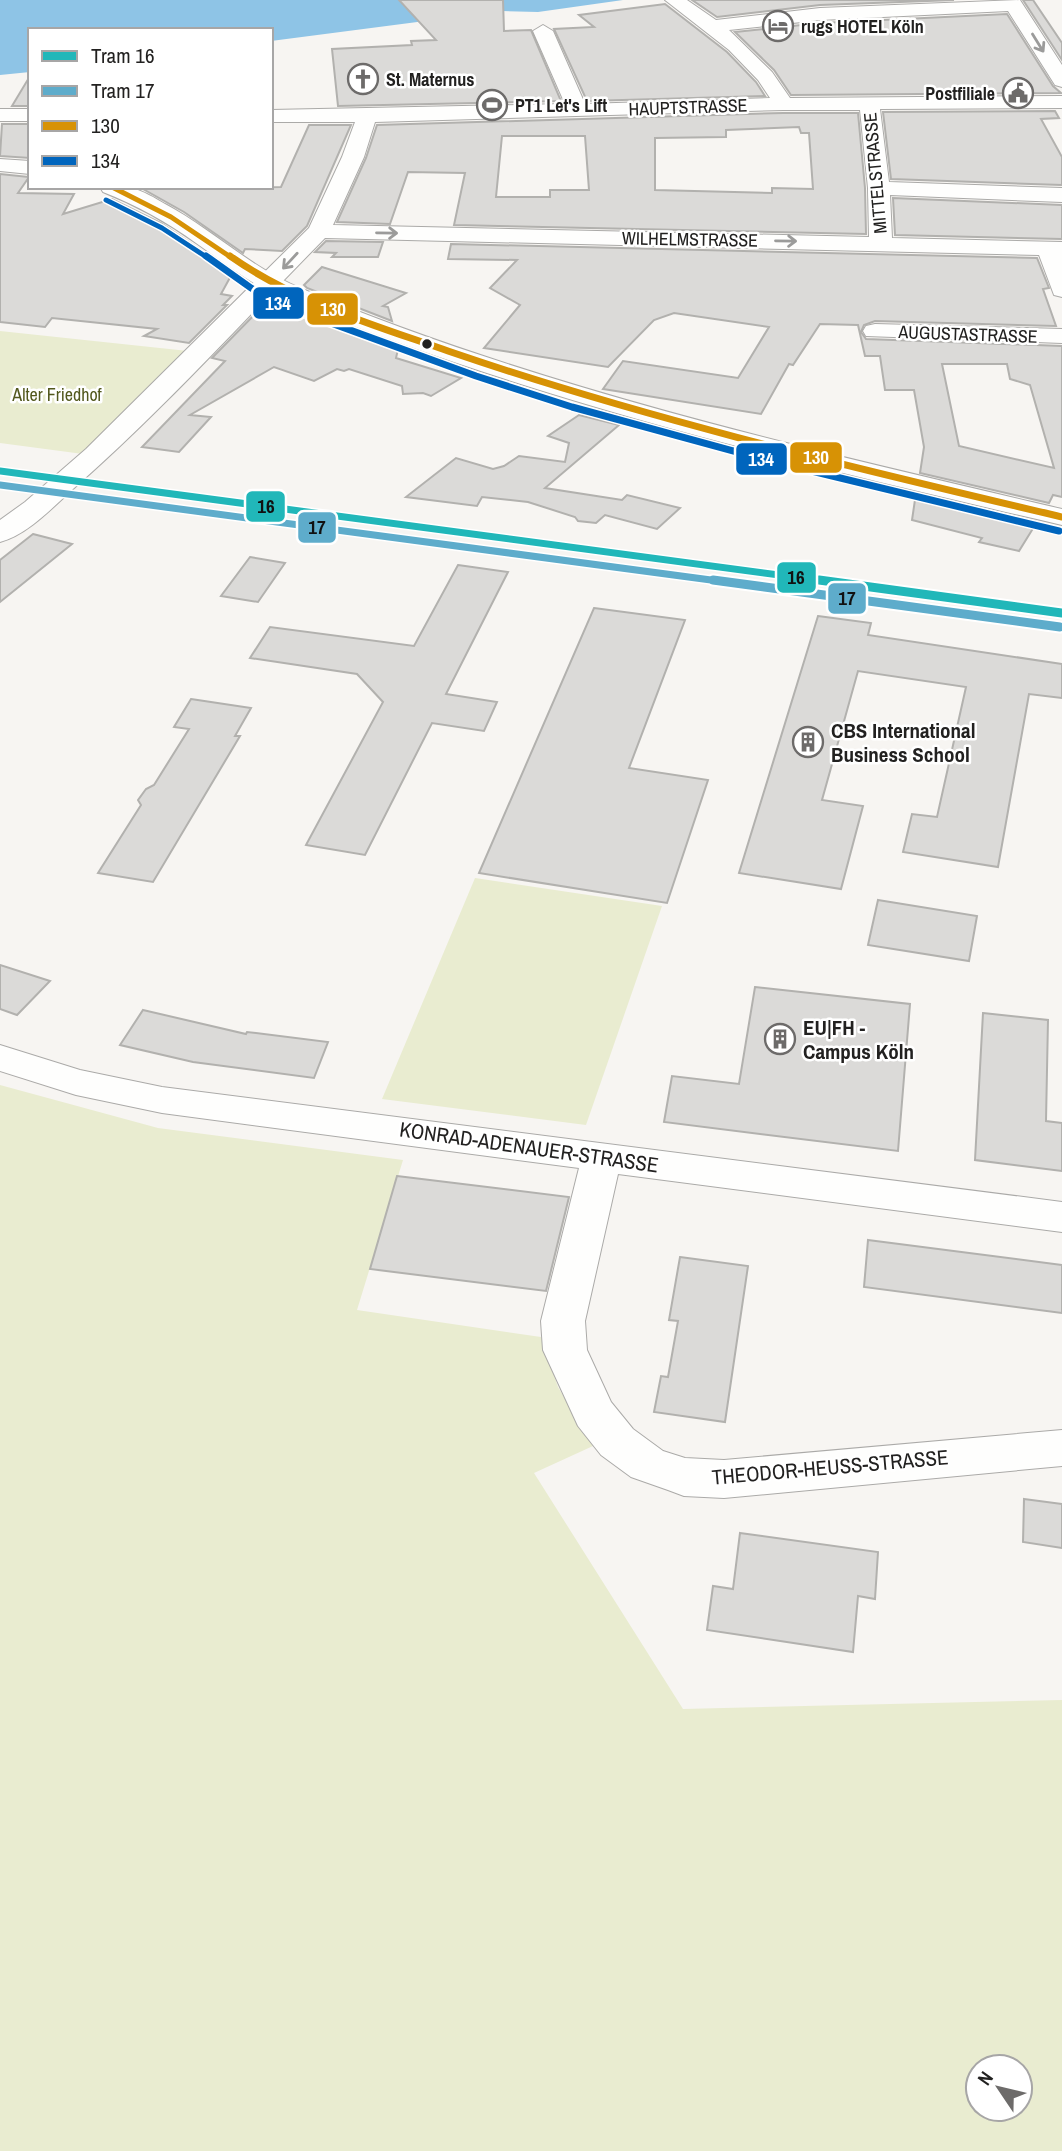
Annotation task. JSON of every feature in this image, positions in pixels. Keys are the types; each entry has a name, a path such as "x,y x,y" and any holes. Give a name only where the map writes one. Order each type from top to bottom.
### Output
{"street":[{"path":"674,0 700,15 764,74 783,104"},
{"path":"711,26 820,14 1012,3 1062,81"},
{"path":"543,31 578,111"},
{"name":"HAUPTSTRASSE","path":"273,116 367,116 783,104 1062,102"},
{"name":"MITTELSTRASSE","path":"869,103 879,188 881,243"},
{"path":"0,533 60,487 96,455 319,231 353,157 367,116"},
{"path":"0,165 28,168"},
{"path":"879,188 1062,195"},
{"path":"115,189 162,211 270,283 420,341 667,418 1062,517"},
{"name":"WILHELMSTRASSE","path":"319,231 1055,248"},
{"path":"1055,248 1062,290"},
{"name":"AUGUSTASTRASSE","path":"875,331 1062,336"},
{"name":"KONRAD-ADENAUER-STRASSE","path":"0,1058 76,1082 162,1100 1062,1217"},
{"name":"THEODOR-HEUSS-STRASSE","path":"602,1158 563,1321 565,1350 594,1413 617,1442 647,1464 684,1476 724,1479 1062,1448"}],"green space":[{"name":"Alter Friedhof","path":"0,331 188,351 83,454 0,443"},
{"path":"475,878 662,906 586,1125 382,1099"},
{"path":"0,1085 158,1128 403,1160 357,1310 541,1337 558,1387 593,1446 534,1473 683,1709 1062,1700 1062,2151 0,2151"}],"water":[{"path":"0,0 623,0 538,12 502,11 273,41 273,28 28,28 28,72 0,75"}],"building":[{"path":"399,0 503,0 504,31 531,30 561,101 338,106 332,49 412,45 411,41 436,40"},
{"path":"692,0 954,0 820,5 717,17"},
{"path":"1023,0 1033,0 1062,43 1062,60"},
{"path":"665,4 727,52 756,82 765,96 587,101 554,29 594,27 579,15"},
{"path":"1007,14 1053,86 1061,93 791,95 774,70 735,32 820,23"},
{"path":"28,79 28,106 12,106"},
{"path":"1055,111 1059,118 1041,119 1062,157 1062,185 891,179 883,112"},
{"path":"858,113 866,234 454,225 465,173 408,172 390,224 337,222 366,158 377,125","holes":["799,127 801,133 809,133 813,189 772,188 772,193 655,190 655,138 726,137 726,130","502,136 585,136 589,190 550,190 550,197 496,197"]},
{"path":"2,124 28,124 28,158 0,156"},
{"path":"309,125 351,125 307,226 282,251 245,249 243,253 184,212 143,189 273,189 281,187"},
{"path":"0,174 28,177 18,193 74,194 63,214 112,199 161,223 233,272 221,294 232,296 223,305 227,305 189,343 144,336 157,329 52,318 45,327 0,322"},
{"path":"893,198 1062,205 1062,239 895,235"},
{"path":"326,241 383,242 378,257 332,257 336,253 315,252"},
{"path":"451,244 1037,258 1049,288 1043,289 1056,326 875,321 864,325 861,332 866,339 1062,346 1062,497 1053,495 1049,503 920,473 924,447 914,390 885,390 880,356 865,356 858,325 820,324 793,365 789,364 761,414 603,389 623,361 738,378 769,327 674,313 654,320 608,367 484,348 520,305 490,288 517,260 448,259","holes":["942,364 1007,364 1010,379 1030,385 1054,468 959,446"]},
{"path":"322,267 406,293 383,306 388,307 392,321 307,288 304,285"},
{"path":"293,305 399,345 396,358 461,378 431,396 423,393 403,394 402,386 349,369 337,369 314,381 274,367 190,415 211,417 179,452 142,447 225,361 212,358 257,312 279,316"},
{"path":"579,415 619,425 545,488 622,500 627,495 680,508 657,529 605,515 596,523 578,521 575,517 528,502 482,497 477,506 406,497 456,458 493,469 504,466 519,456 565,462 569,443 548,436"},
{"path":"916,493 1037,522 1019,551 979,542 982,538 912,520"},
{"path":"33,534 72,544 0,602 0,560"},
{"path":"250,557 285,563 258,602 221,596"},
{"path":"458,565 508,572 446,694 497,702 484,731 432,723 365,855 306,845 383,702 357,674 250,658 270,627 414,646"},
{"path":"594,608 685,620 629,768 708,780 667,903 479,873"},
{"path":"818,616 871,623 868,635 1062,664 1062,698 1029,694 998,867 903,852 912,814 937,817 966,687 858,671 822,800 863,806 841,889 739,873"},
{"path":"191,699 251,708 235,736 240,736 153,882 98,873 141,805 138,800 146,789 154,785 189,729 174,727"},
{"path":"878,900 977,916 969,961 868,945"},
{"path":"0,965 50,981 17,1015 0,1009"},
{"name":"EU|FH - Campus Köln","path":"755,987 910,1004 898,1151 664,1122 672,1076 739,1084"},
{"path":"143,1010 246,1034 328,1042 314,1078 193,1062 120,1045"},
{"path":"983,1013 1048,1020 1046,1121 1062,1123 1062,1171 975,1160"},
{"path":"397,1176 569,1197 546,1291 370,1269"},
{"path":"868,1240 1062,1265 1062,1313 864,1287"},
{"path":"680,1257 748,1266 725,1422 654,1412 661,1376 668,1377 678,1321 669,1320"},
{"path":"1024,1499 1062,1504 1062,1548 1023,1542"},
{"path":"740,1533 878,1552 875,1599 858,1596 853,1652 707,1630 713,1586 733,1589"}],"tram line":[{"name":"16","path":"0,471 1062,613"},
{"name":"17","path":"0,485 1060,627"}],"transit line":[{"name":"130","path":"116,189 171,217 270,283 387,330 577,392 674,420 1062,517"},
{"name":"134","path":"106,200 173,234 274,301 381,343 476,376 668,434 864,485 1059,531"}],"place":[{"name":"rugs HOTEL Köln","path":"778,26"},
{"name":"St. Maternus","path":"363,79"},
{"name":"Postfiliale","path":"1018,93"},
{"name":"PT1 Let's Lift","path":"492,105"},
{"name":"CBS International Business School","path":"808,742"},
{"name":"EU|FH - Campus Köln","path":"780,1039"}]}
